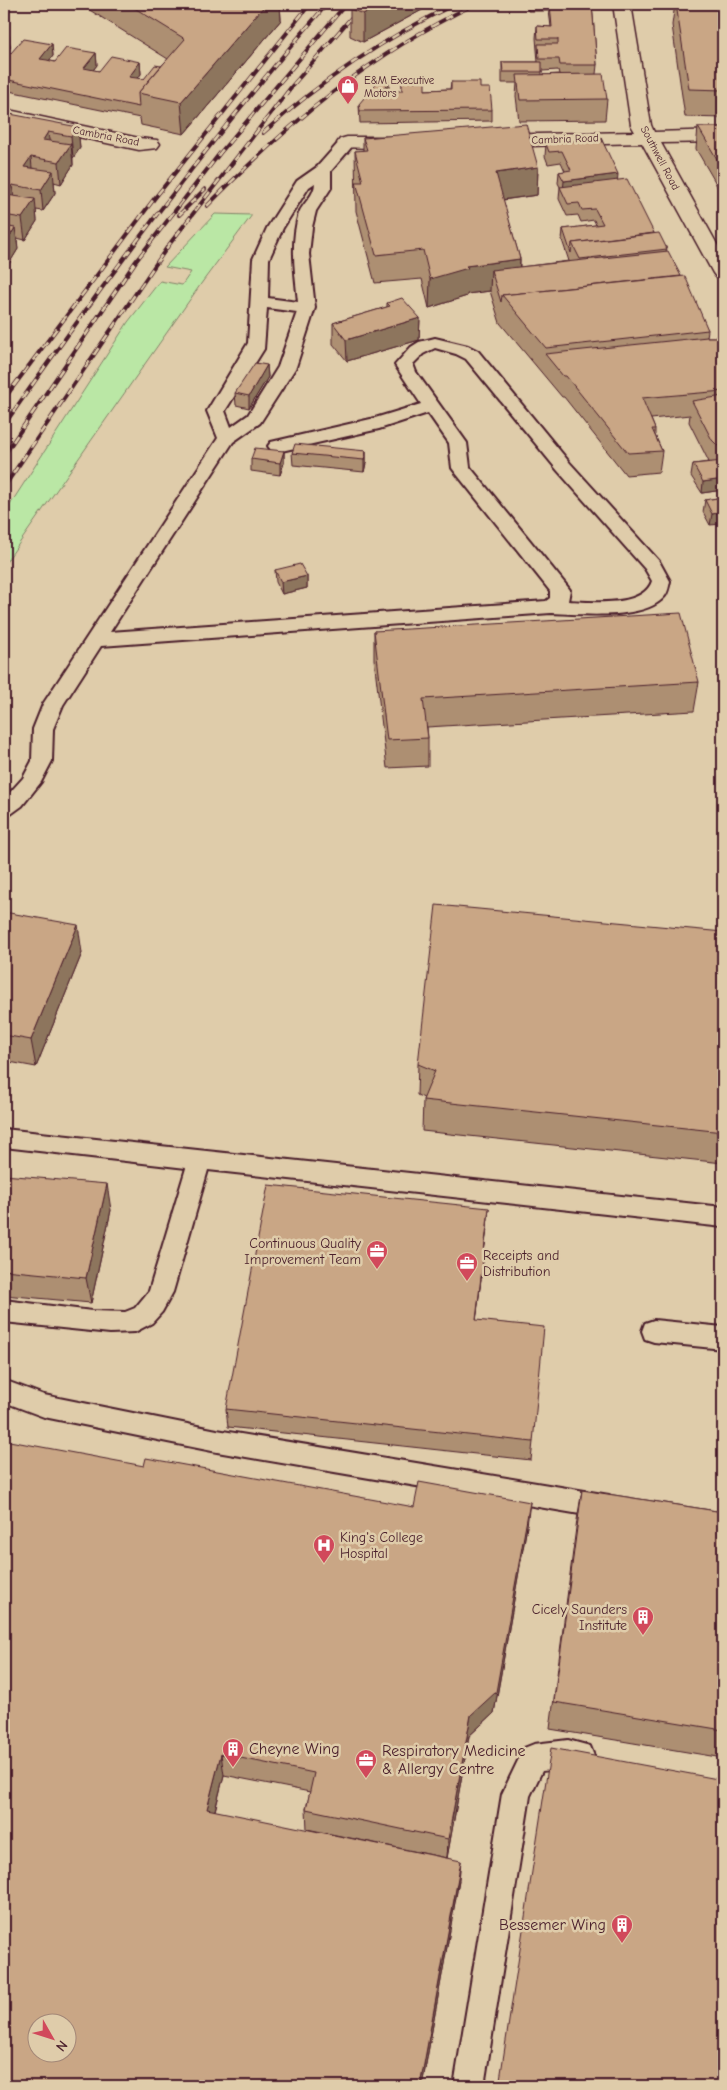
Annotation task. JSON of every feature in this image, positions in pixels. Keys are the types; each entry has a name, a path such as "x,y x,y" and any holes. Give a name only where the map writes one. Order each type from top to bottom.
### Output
{"street":[{"name":"Southwell Road","path":"622,4 641,125 723,272"},
{"name":"Cambria Road","path":"4,115 139,144 150,144"},
{"name":"Cambria Road","path":"472,142 723,136"},
{"path":"347,143 414,143"}],"lane":[{"path":"227,438 216,411 255,349 258,336 261,259 275,228 304,184 323,170 347,143"},
{"path":"4,809 20,795 42,762 43,729 54,704 227,438 254,419 287,367 307,308 302,276 304,227 308,211 323,188 323,170"},
{"path":"259,302 307,308"},
{"path":"95,640 551,607 632,607 649,601 656,595 660,590 661,581 652,565 564,467 491,376 472,355 462,350 435,343 426,344 410,357 404,365 458,443 461,468 560,590 559,601 551,607"},
{"path":"277,446 379,423 433,406"},
{"path":"4,1138 723,1217"},
{"path":"4,1311 116,1323 136,1320 156,1304 161,1292 200,1159"},
{"path":"654,1331 723,1338"},
{"path":"4,1391 44,1406 217,1441 632,1512"},
{"path":"470,2086 516,1794 534,1758 568,1754 606,1761"}],"green space":[{"path":"215,214 252,215 203,281 4,565 4,514 128,322 160,281 182,285 191,272 165,267"}],"building":[{"path":"128,4 266,4 181,102 138,93 185,39"},
{"path":"354,4 382,4 363,14 350,9"},
{"path":"550,4 592,4 597,65 560,65 559,59 539,59 538,44 558,44 558,39 538,39 537,26 552,27"},
{"path":"676,4 723,4 723,90 689,89"},
{"path":"4,35 9,36 4,42"},
{"path":"23,39 52,44 40,59 55,62 66,48 96,53 84,68 99,71 111,56 140,62 129,77 144,79 155,65 161,66 138,93 139,107 4,79 4,51 11,53"},
{"path":"502,62 542,62 542,72 503,72"},
{"path":"603,74 607,99 520,100 517,75"},
{"path":"379,80 389,82 383,90 390,91 402,91 402,81 425,81 425,90 451,89 451,82 480,82 480,88 490,88 492,110 360,111 359,104"},
{"path":"10,114 78,127 71,136 48,132 43,140 71,144 59,162 31,157 24,167 53,171 41,190 12,185 6,195 35,199 22,218 4,215 4,123"},
{"path":"526,124 538,167 496,173 520,259 466,266 468,268 430,279 423,250 376,255 356,182 363,182 355,151 367,150 363,138"},
{"path":"698,127 723,127 723,171 717,159"},
{"path":"601,138 618,174 564,181 559,172 571,170 562,151 549,152 546,144"},
{"path":"627,179 654,233 572,243 571,253 563,229 603,224 595,209 582,210 579,203 568,204 560,187"},
{"path":"4,226 15,228 4,245"},
{"path":"659,233 667,249 580,259 572,243"},
{"path":"668,251 681,276 502,295 501,302 491,270"},
{"path":"685,276 708,330 546,348 502,295"},
{"path":"402,298 420,318 346,340 333,323 390,306 387,303"},
{"path":"707,337 723,337 723,391 642,398 655,429 652,429 662,451 628,453 566,376 563,376 545,354"},
{"path":"255,363 267,365 249,396 235,393"},
{"path":"723,396 723,446 718,446 712,440 692,401"},
{"path":"295,444 366,451 364,460 292,453"},
{"path":"255,448 284,451 280,463 251,459"},
{"path":"723,461 723,479 703,482 693,464"},
{"path":"723,497 723,512 712,514 705,500"},
{"path":"300,564 307,576 281,582 275,570"},
{"path":"681,613 699,682 423,699 428,738 387,740 374,631"},
{"path":"436,905 723,932 723,1132 423,1100 435,1071 418,1064"},
{"path":"4,912 78,925 31,1040 4,1035"},
{"path":"4,1175 107,1184 86,1278 4,1270"},
{"path":"268,1185 489,1208 476,1320 544,1327 533,1442 226,1409"},
{"name":"Cheyne Wing","path":"4,1440 144,1466 146,1458 414,1507 419,1482 530,1502 496,1692 471,1715 448,1839 306,1809 314,1773 221,1754 207,1809 461,1861 420,2086 4,2086"},
{"name":"Cicely Saunders Institute","path":"582,1490 723,1512 723,1730 554,1702"},
{"name":"Bessemer Wing","path":"551,1748 723,1780 723,2086 499,2086"}],"railway":[{"path":"4,399 154,199 310,4"},
{"path":"4,425 160,210 242,106 327,4"},
{"path":"4,455 136,261 220,153 346,4"},
{"path":"4,487 168,246 292,86 363,4"},
{"path":"263,133 307,96 354,62 403,31 455,4"},
{"path":"207,206 300,119 365,68 436,24 475,4"},
{"path":"179,215 205,189"}],"place":[{"name":"E&M Executive Motors","path":"348,105"},
{"name":"Continuous Quality Improvement Team","path":"377,1270"},
{"name":"Receipts and Distribution","path":"467,1282"},
{"name":"King's College Hospital","path":"324,1564"},
{"name":"Cicely Saunders Institute","path":"643,1636"},
{"name":"Cheyne Wing","path":"233,1768"},
{"name":"Respiratory Medicine & Allergy Centre","path":"366,1779"},
{"name":"Bessemer Wing","path":"622,1944"}]}
